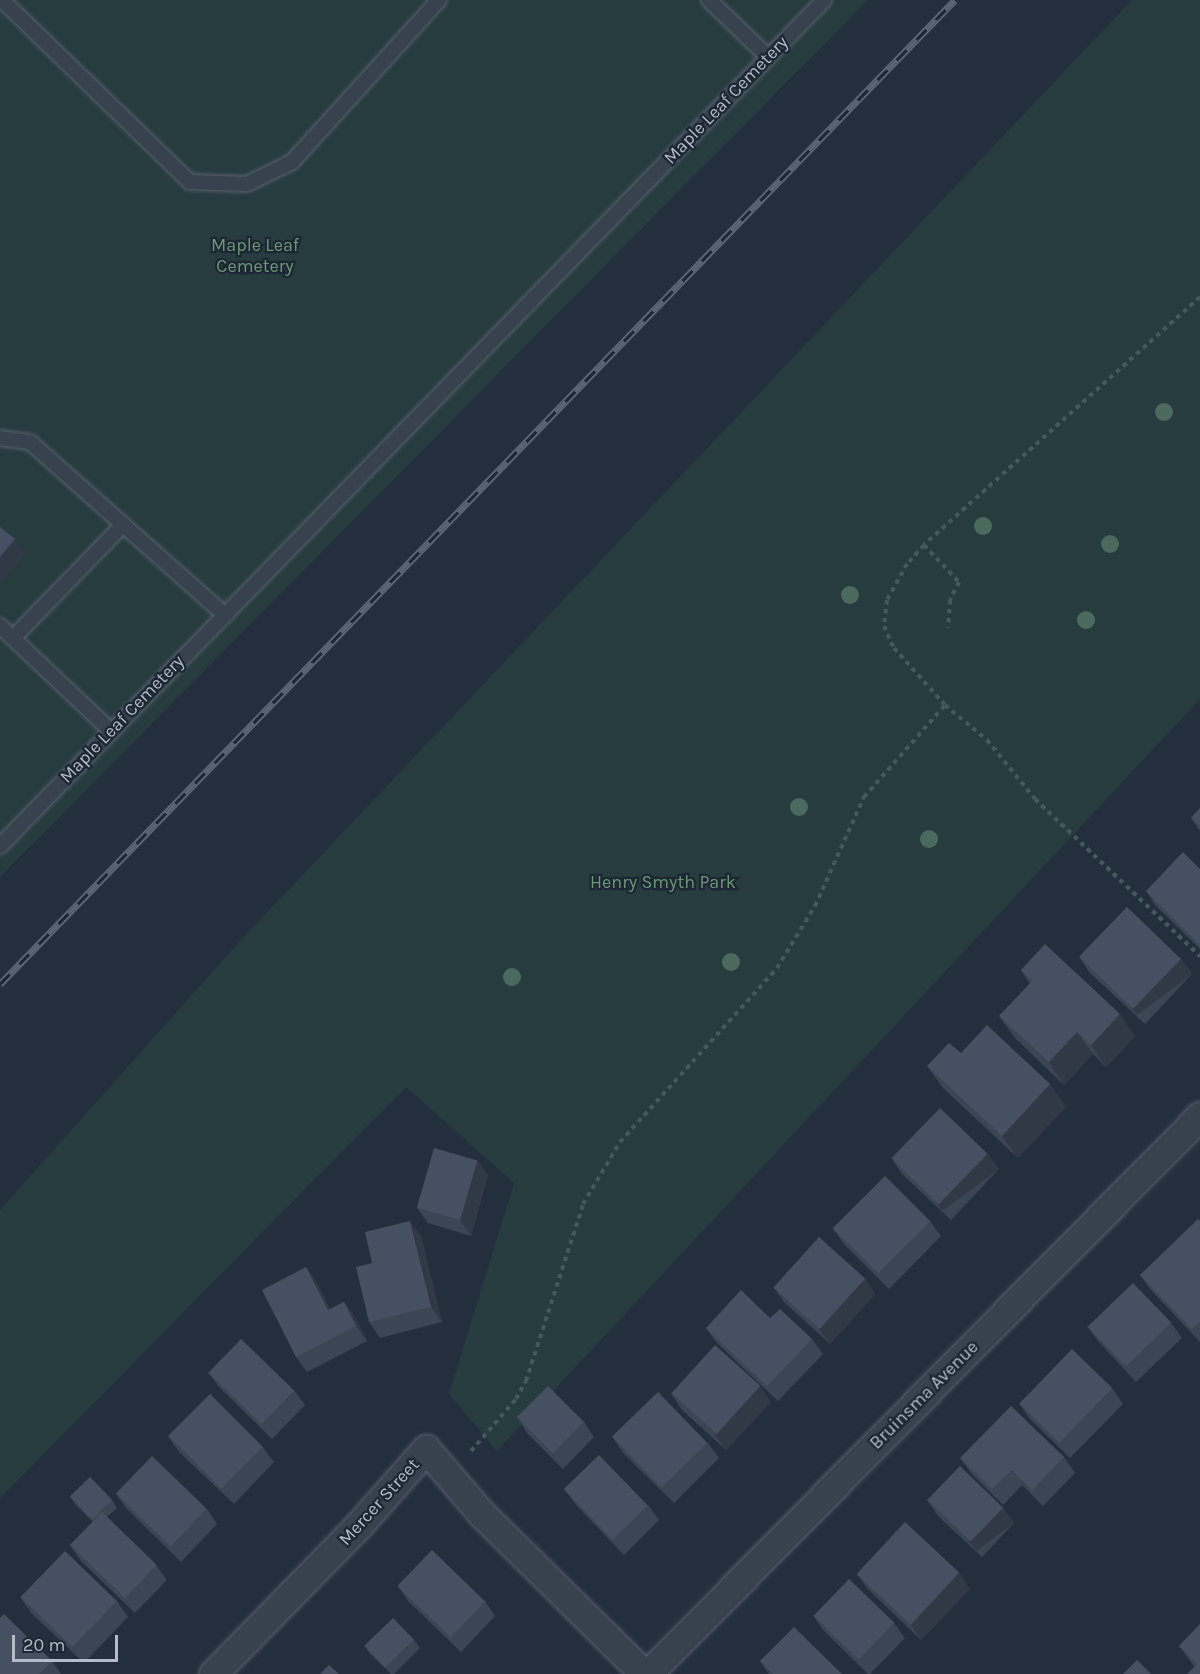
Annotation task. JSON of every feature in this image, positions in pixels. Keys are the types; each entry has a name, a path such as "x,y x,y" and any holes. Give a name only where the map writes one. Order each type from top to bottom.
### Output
{"street":[{"name":"Bruinsma Avenue","path":"646,1674 1200,1116"},
{"name":"Mercer Street","path":"213,1674 358,1526 426,1449 451,1478 646,1674"}],"lane":[{"path":"2,0 190,182 247,184 292,162 439,0"},
{"path":"709,0 768,57"},
{"name":"Maple Leaf Cemetery","path":"0,846 110,730 824,0"},
{"path":"0,438 30,442 224,614"},
{"path":"13,638 123,525"},
{"path":"0,626 110,730"}],"path":[{"path":"1200,297 924,544 907,564 887,600 884,626 894,648 945,705 987,740 1035,799 1200,956"},
{"path":"924,544 959,582 950,600 948,628"},
{"path":"451,1478 516,1399 526,1381 583,1204 620,1142 777,968 815,906 864,797 945,705"}],"green space":[{"name":"Maple Leaf Cemetery","path":"0,0 868,0 0,877"},
{"name":"Henry Smyth Park","path":"1132,0 1200,0 1200,699 497,1451 449,1394 514,1183 406,1087 0,1498 0,1210 240,941"}],"building":[{"path":"0,527 15,539 0,557"},
{"path":"1200,808 1200,826 1191,818"},
{"path":"1183,852 1200,869 1200,945 1146,891"},
{"path":"1127,907 1181,959 1133,1009 1079,957"},
{"path":"1045,944 1120,1014 1091,1045 1077,1032 1049,1062 999,1016 1032,981 1021,970"},
{"path":"987,1025 1050,1084 1002,1136 927,1066 949,1043 961,1053"},
{"path":"940,1108 987,1154 939,1204 891,1158"},
{"path":"434,1148 477,1160 460,1220 417,1208"},
{"path":"885,1176 930,1221 878,1274 833,1228"},
{"path":"1198,1219 1200,1221 1200,1322 1192,1329 1140,1275"},
{"path":"410,1221 431,1307 369,1322 356,1267 372,1263 365,1232"},
{"path":"819,1237 865,1278 820,1329 773,1288"},
{"path":"306,1267 328,1310 344,1302 356,1326 296,1357 262,1290"},
{"path":"1133,1283 1171,1323 1126,1366 1088,1327"},
{"path":"741,1290 770,1318 780,1309 812,1339 767,1386 706,1328"},
{"path":"241,1339 294,1390 262,1424 208,1373"},
{"path":"715,1345 760,1386 717,1434 672,1393"},
{"path":"1072,1349 1112,1388 1059,1443 1019,1404"},
{"path":"548,1386 584,1422 553,1453 517,1417"},
{"path":"658,1392 707,1443 661,1488 612,1436"},
{"path":"210,1394 263,1447 221,1489 168,1436"},
{"path":"1011,1406 1064,1457 1032,1490 1012,1470 992,1489 960,1458"},
{"path":"599,1455 648,1505 612,1539 564,1489"},
{"path":"152,1456 207,1509 171,1546 116,1493"},
{"path":"960,1466 1003,1508 971,1541 927,1500"},
{"path":"90,1477 112,1500 92,1519 70,1496"},
{"path":"102,1512 157,1565 125,1598 70,1545"},
{"path":"905,1522 959,1572 911,1624 857,1574"},
{"path":"432,1550 485,1601 450,1637 397,1586"},
{"path":"65,1551 117,1601 72,1647 21,1597"},
{"path":"849,1579 894,1623 859,1659 814,1616"},
{"path":"4,1614 52,1661 39,1674 0,1674 0,1618"},
{"path":"393,1618 414,1640 385,1667 364,1646"},
{"path":"1200,1624 1200,1674 1187,1674 1197,1664 1179,1646"},
{"path":"794,1627 842,1674 773,1674 760,1661"},
{"path":"1137,1660 1151,1674 1123,1674"},
{"path":"329,1665 339,1674 320,1674"}],"railway":[{"path":"0,984 955,0"}]}
